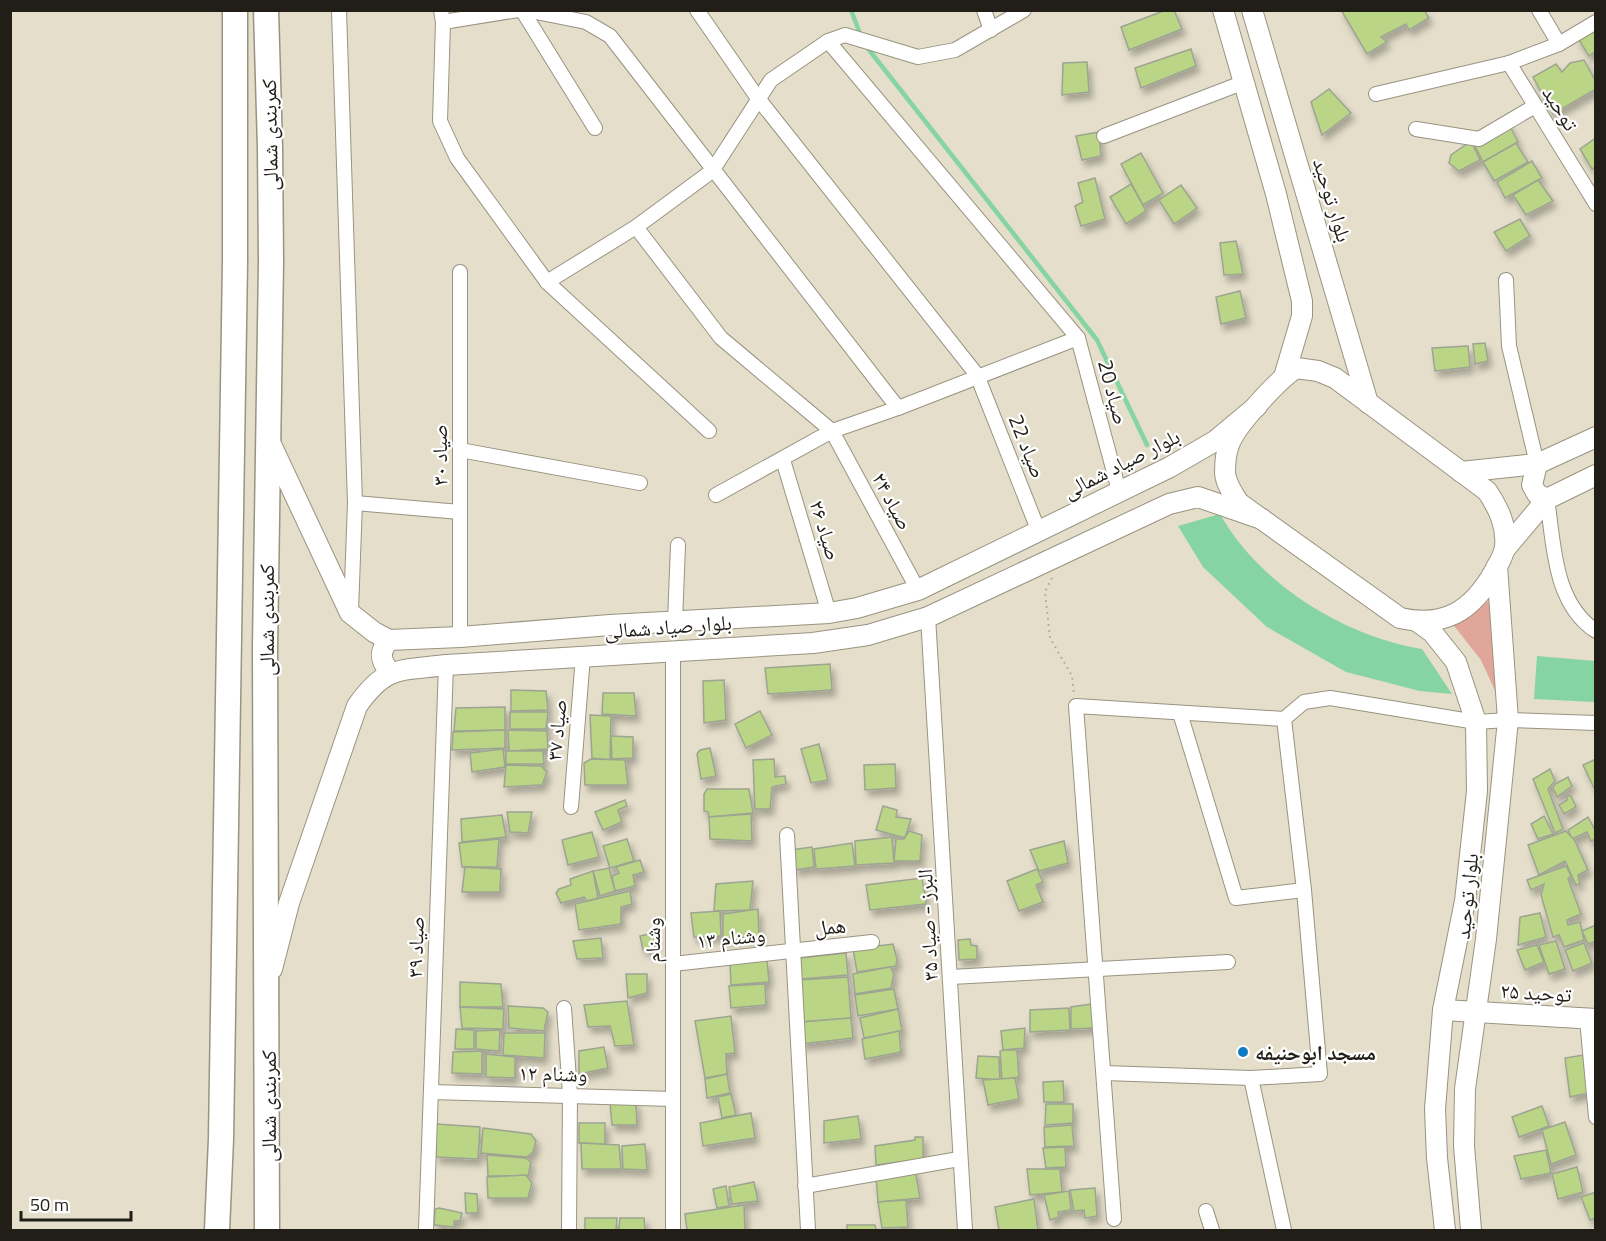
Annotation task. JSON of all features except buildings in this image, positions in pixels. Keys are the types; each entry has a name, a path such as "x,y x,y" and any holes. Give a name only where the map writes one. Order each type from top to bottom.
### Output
{"highway":[{"path":"217,1230 221,1139 234,285 235,10"},
{"name":"کمربندی شمالی","path":"266,10 270,148 267,1230"}],"main road":[{"path":"1222,10 1276,194 1302,301 1302,316 1284,376 1257,405 1229,444 1225,473 1230,489 1239,503 1387,611 1400,618 1418,622 1444,619 1463,609 1479,594 1501,558 1547,499 1596,475"},
{"name":"بلوار توحید","path":"1252,10 1368,403"},
{"name":"بلوار توحید","path":"1284,376 1296,368 1318,371 1335,378 1487,491 1502,517 1501,558 1509,720 1486,939 1465,1089 1464,1146 1471,1230"},
{"name":"بلوار صیاد شمالی","path":"389,640 460,638 830,613 867,606 918,590 1119,491 1215,441 1257,405"},
{"path":"267,989 289,903 357,706 370,687 390,672 381,656 383,647 389,640 374,632 351,613 268,436"},
{"path":"1461,472 1537,464 1596,437"},
{"path":"1537,464 1532,485 1538,494 1547,499"},
{"name":"بلوار صیاد شمالی","path":"390,672 446,665 813,643 868,635 928,617 1169,504 1198,498 1262,519"},
{"name":"بلوار توحید","path":"1418,622 1432,632 1456,662 1476,722 1477,791 1465,901 1443,1010 1435,1109 1437,1158 1445,1230"},
{"name":"توحید ۲۵","path":"1443,1010 1591,1019"}],"street":[{"path":"339,10 355,503 351,613"},
{"path":"522,10 595,128"},
{"path":"709,430 547,282 457,158 440,121 442,16 522,10 586,22 610,36 712,171 898,408"},
{"name":"صیاد 22","path":"697,10 758,97 978,375 1039,532"},
{"path":"984,10 991,30"},
{"path":"547,282 636,227 712,171 771,80 828,41 845,35 918,57 955,50 1024,10"},
{"path":"1539,10 1559,44"},
{"path":"1376,94 1509,63 1559,44 1596,22"},
{"path":"716,495 832,431 898,408 1078,338 828,41"},
{"name":"توحید","path":"1509,63 1596,204"},
{"path":"1104,136 1242,83"},
{"path":"1416,129 1479,139 1535,106"},
{"path":"636,227 722,338 832,431"},
{"name":"صیاد ۳۰","path":"460,272 460,638"},
{"path":"1506,280 1509,346 1537,464"},
{"name":"صیاد 20","path":"1078,338 1119,491"},
{"name":"صیاد ۲۴","path":"832,431 918,590"},
{"path":"460,450 640,483"},
{"name":"صیاد ۲۶","path":"783,460 830,613"},
{"path":"1547,499 1557,575 1579,614 1596,631"},
{"path":"355,503 460,512"},
{"path":"675,622 678,545"},
{"name":"البرز - صیاد ۳۵","path":"928,617 951,977 964,1230"},
{"name":"وشنام","path":"673,650 674,1230"},
{"name":"صیاد ۳۷","path":"571,807 583,656"},
{"name":"صیاد ۳۹","path":"426,1230 446,665"},
{"path":"1114,1219 1076,706 1284,719 1304,702 1330,698 1476,722 1509,720 1596,723"},
{"path":"1180,713 1236,898 1304,890"},
{"path":"1104,1073 1251,1078 1320,1074 1304,890 1284,719"},
{"path":"787,835 808,1230"},
{"name":"همل","path":"793,951 872,942"},
{"name":"وشنام ۱۳","path":"673,964 793,951"},
{"path":"951,977 1228,962"},
{"path":"564,1008 570,1094 569,1230"},
{"path":"1591,1019 1596,1117"},
{"path":"1251,1078 1284,1230"},
{"name":"وشنام ۱۲","path":"431,1092 570,1094 674,1099"},
{"path":"805,1186 959,1159"},
{"path":"1206,1211 1212,1230"}],"path":[{"path":"1065,553 1045,592 1050,638 1071,676 1076,706"}],"shaded area":[{"path":"1220,514 1257,563 1280,584 1306,603 1334,619 1363,632 1422,649 1452,694 1420,691 1346,672 1267,627 1203,567 1178,526"},
{"path":"1490,600 1497,695 1481,660 1451,622 1464,618"},
{"path":"1537,656 1595,661 1595,702 1534,699"}],"waterway":[{"path":"851,10 861,36"},
{"path":"866,46 1097,340 1147,445"}],"place":[{"name":"مسجد ابوحنیفه","path":"1243,1052"}]}
